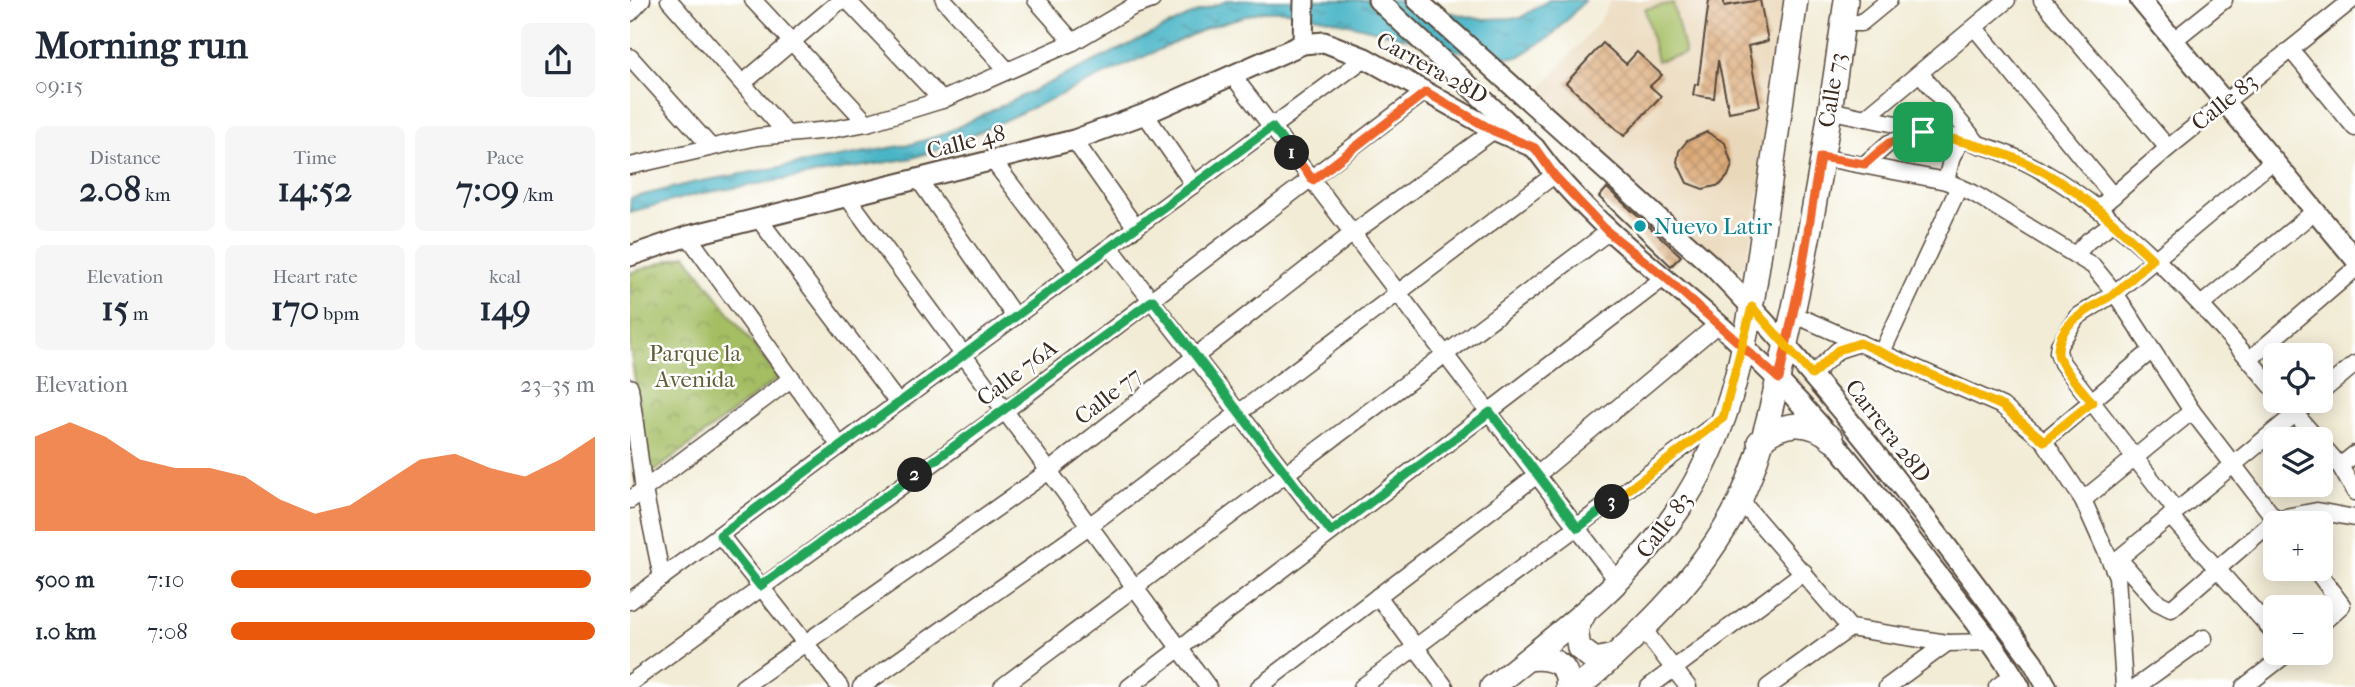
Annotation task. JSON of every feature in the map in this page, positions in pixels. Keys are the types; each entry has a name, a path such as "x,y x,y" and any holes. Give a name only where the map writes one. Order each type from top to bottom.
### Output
{"main road":[{"path":"1752,307 1796,0"},
{"name":"Calle 73","path":"1786,345 1846,0"},
{"name":"Calle 83","path":"1492,687 1619,583 1686,498 1723,418 1744,346 1752,307"},
{"path":"1579,687 1643,629 1700,565 1740,500 1779,379 1786,345"},
{"path":"1759,442 1779,428 1790,425 1813,427 1832,439"},
{"path":"1585,611 1576,629 1579,648 1595,660 1614,656"},
{"path":"1528,659 1555,660 1564,669 1567,687"}],"street":[{"path":"630,13 642,0"},
{"path":"669,0 786,133"},
{"path":"753,0 867,123"},
{"path":"743,83 841,0"},
{"path":"847,0 942,100"},
{"path":"944,0 1007,70"},
{"path":"1036,0 1073,42"},
{"path":"631,164 710,146 867,123 942,100 1073,42 1129,4 1152,0"},
{"path":"1303,44 1301,23 1304,0"},
{"name":"Carrera 28D","path":"1378,0 1535,148 1554,175 1608,232 1665,277 1779,379 1832,439 1990,642 2017,681"},
{"name":"Carrera 28D","path":"1417,0 1714,268 1752,307 1852,423 2033,662 2047,687"},
{"path":"1843,23 1861,23 1889,0"},
{"path":"1865,118 2007,0"},
{"path":"2042,0 2168,148"},
{"path":"2140,0 2226,100 2355,259"},
{"path":"2174,40 2224,0"},
{"name":"Calle 83","path":"2099,208 2226,100 2351,7"},
{"path":"1975,28 2113,196"},
{"name":"Carrera 28D","path":"1303,44 1324,42 1365,58 1494,131 1535,148"},
{"name":"Calle 48","path":"630,256 688,236 1074,140 1145,114 1303,44"},
{"path":"2291,50 2355,128"},
{"path":"630,57 710,146"},
{"path":"630,601 1365,58"},
{"path":"1920,74 1979,145"},
{"path":"1233,76 1619,583"},
{"name":"Calle 76A","path":"630,683 760,586 1005,411 1426,92"},
{"path":"1829,110 1979,145 2024,162 2099,208 2201,305 2263,375"},
{"path":"1145,114 1194,185"},
{"name":"Calle 77","path":"743,687 1049,471 1353,233 1494,131"},
{"path":"1865,164 1889,143 1923,132"},
{"path":"1074,140 1136,228"},
{"path":"1882,352 1953,184 1952,156 1961,141"},
{"path":"1820,157 1953,184 2098,271 2192,411 2237,461 2270,511"},
{"path":"2263,620 2173,513 2137,458 2062,363 2057,352 2064,334 2077,317 2115,293 2152,259 2274,160"},
{"path":"993,161 1077,271"},
{"path":"861,687 1089,526 1554,175"},
{"path":"919,180 1015,317"},
{"path":"848,198 1208,687"},
{"path":"2201,305 2315,211"},
{"path":"758,218 898,403"},
{"path":"2075,255 2088,240 2114,222"},
{"path":"1002,687 1608,232"},
{"path":"688,236 841,446"},
{"path":"1110,247 1331,532"},
{"path":"2250,359 2355,269"},
{"path":"1129,687 1665,277"},
{"name":"Carrera 28D","path":"1793,314 2002,406 2044,441 2083,500 2116,561 2123,687"},
{"path":"1259,687 1537,475 1718,324"},
{"path":"1812,375 1838,350 1860,343"},
{"path":"2044,441 2151,351"},
{"path":"2333,382 2355,364"},
{"path":"630,500 792,378"},
{"path":"630,387 644,490 662,578"},
{"path":"2083,500 2192,411"},
{"path":"2290,413 2303,427"},
{"path":"2263,532 2217,567 2175,606 2166,609 2116,561 2297,413"},
{"path":"1362,687 1723,418"},
{"path":"2340,466 2355,454"},
{"path":"2333,458 2355,492"},
{"path":"1740,500 1850,628 1947,643 1990,642"},
{"path":"2333,514 2355,518"},
{"path":"720,535 840,687"},
{"path":"1649,687 1804,572"},
{"path":"2324,581 2342,604 2333,613"},
{"path":"1378,596 1445,687"},
{"path":"1768,687 1850,628"},
{"path":"1643,629 1689,687"},
{"path":"2136,687 2204,638"},
{"path":"1887,687 1947,643"},
{"path":"2244,687 2272,665"},
{"path":"1997,687 2017,681"}],"shaded area":[{"path":"1611,0 1796,0 1747,262 1740,268 1724,269 1536,94 1599,22"}],"green space":[{"path":"1673,3 1685,54 1657,61 1645,9"},
{"name":"Parque la Avenida","path":"686,255 778,378 650,475 630,349 630,273"}],"water":[{"path":"1229,0 1396,0 1479,19 1520,18 1549,0 1585,0 1553,35 1518,57 1488,58 1324,18 1287,11 1262,11 1209,27 946,147 912,158 698,194 630,212 631,198 696,182 912,144 941,135 1197,12"}],"building":[{"path":"1709,0 1724,0 1724,6 1760,0 1768,41 1748,46 1760,106 1729,112 1718,60 1714,98 1693,95 1695,84 1698,84"},
{"path":"1603,43 1626,64 1637,52 1662,75 1650,86 1661,96 1624,136 1566,83"},
{"path":"1707,132 1725,143 1732,165 1728,176 1720,185 1703,189 1687,183 1677,162 1679,151 1687,141"},
{"name":"Nuevo Latir","path":"1607,188 1681,256 1671,266 1599,197"}],"place":[{"name":"Nuevo Latir","path":"1640,226"}],"route":[{"path":"1923,132 1906,135 1889,143 1874,153 1865,164 1820,157 1801,276 1788,332 1786,345 1783,361 1779,379 1744,346 1665,277 1608,232 1554,175 1535,148 1494,131 1426,92 1313,180 1272,127 720,535 760,586 1005,411 1153,300 1194,357 1331,532 1490,412 1578,528 1723,418 1741,358 1744,346 1752,307 1786,345 1797,359 1812,375 1830,355 1860,343 2002,406 2044,441 2092,402 2059,357 2057,352 2064,334 2077,317 2115,293 2152,259 2099,208 2024,162 1979,145 1923,132"}]}
